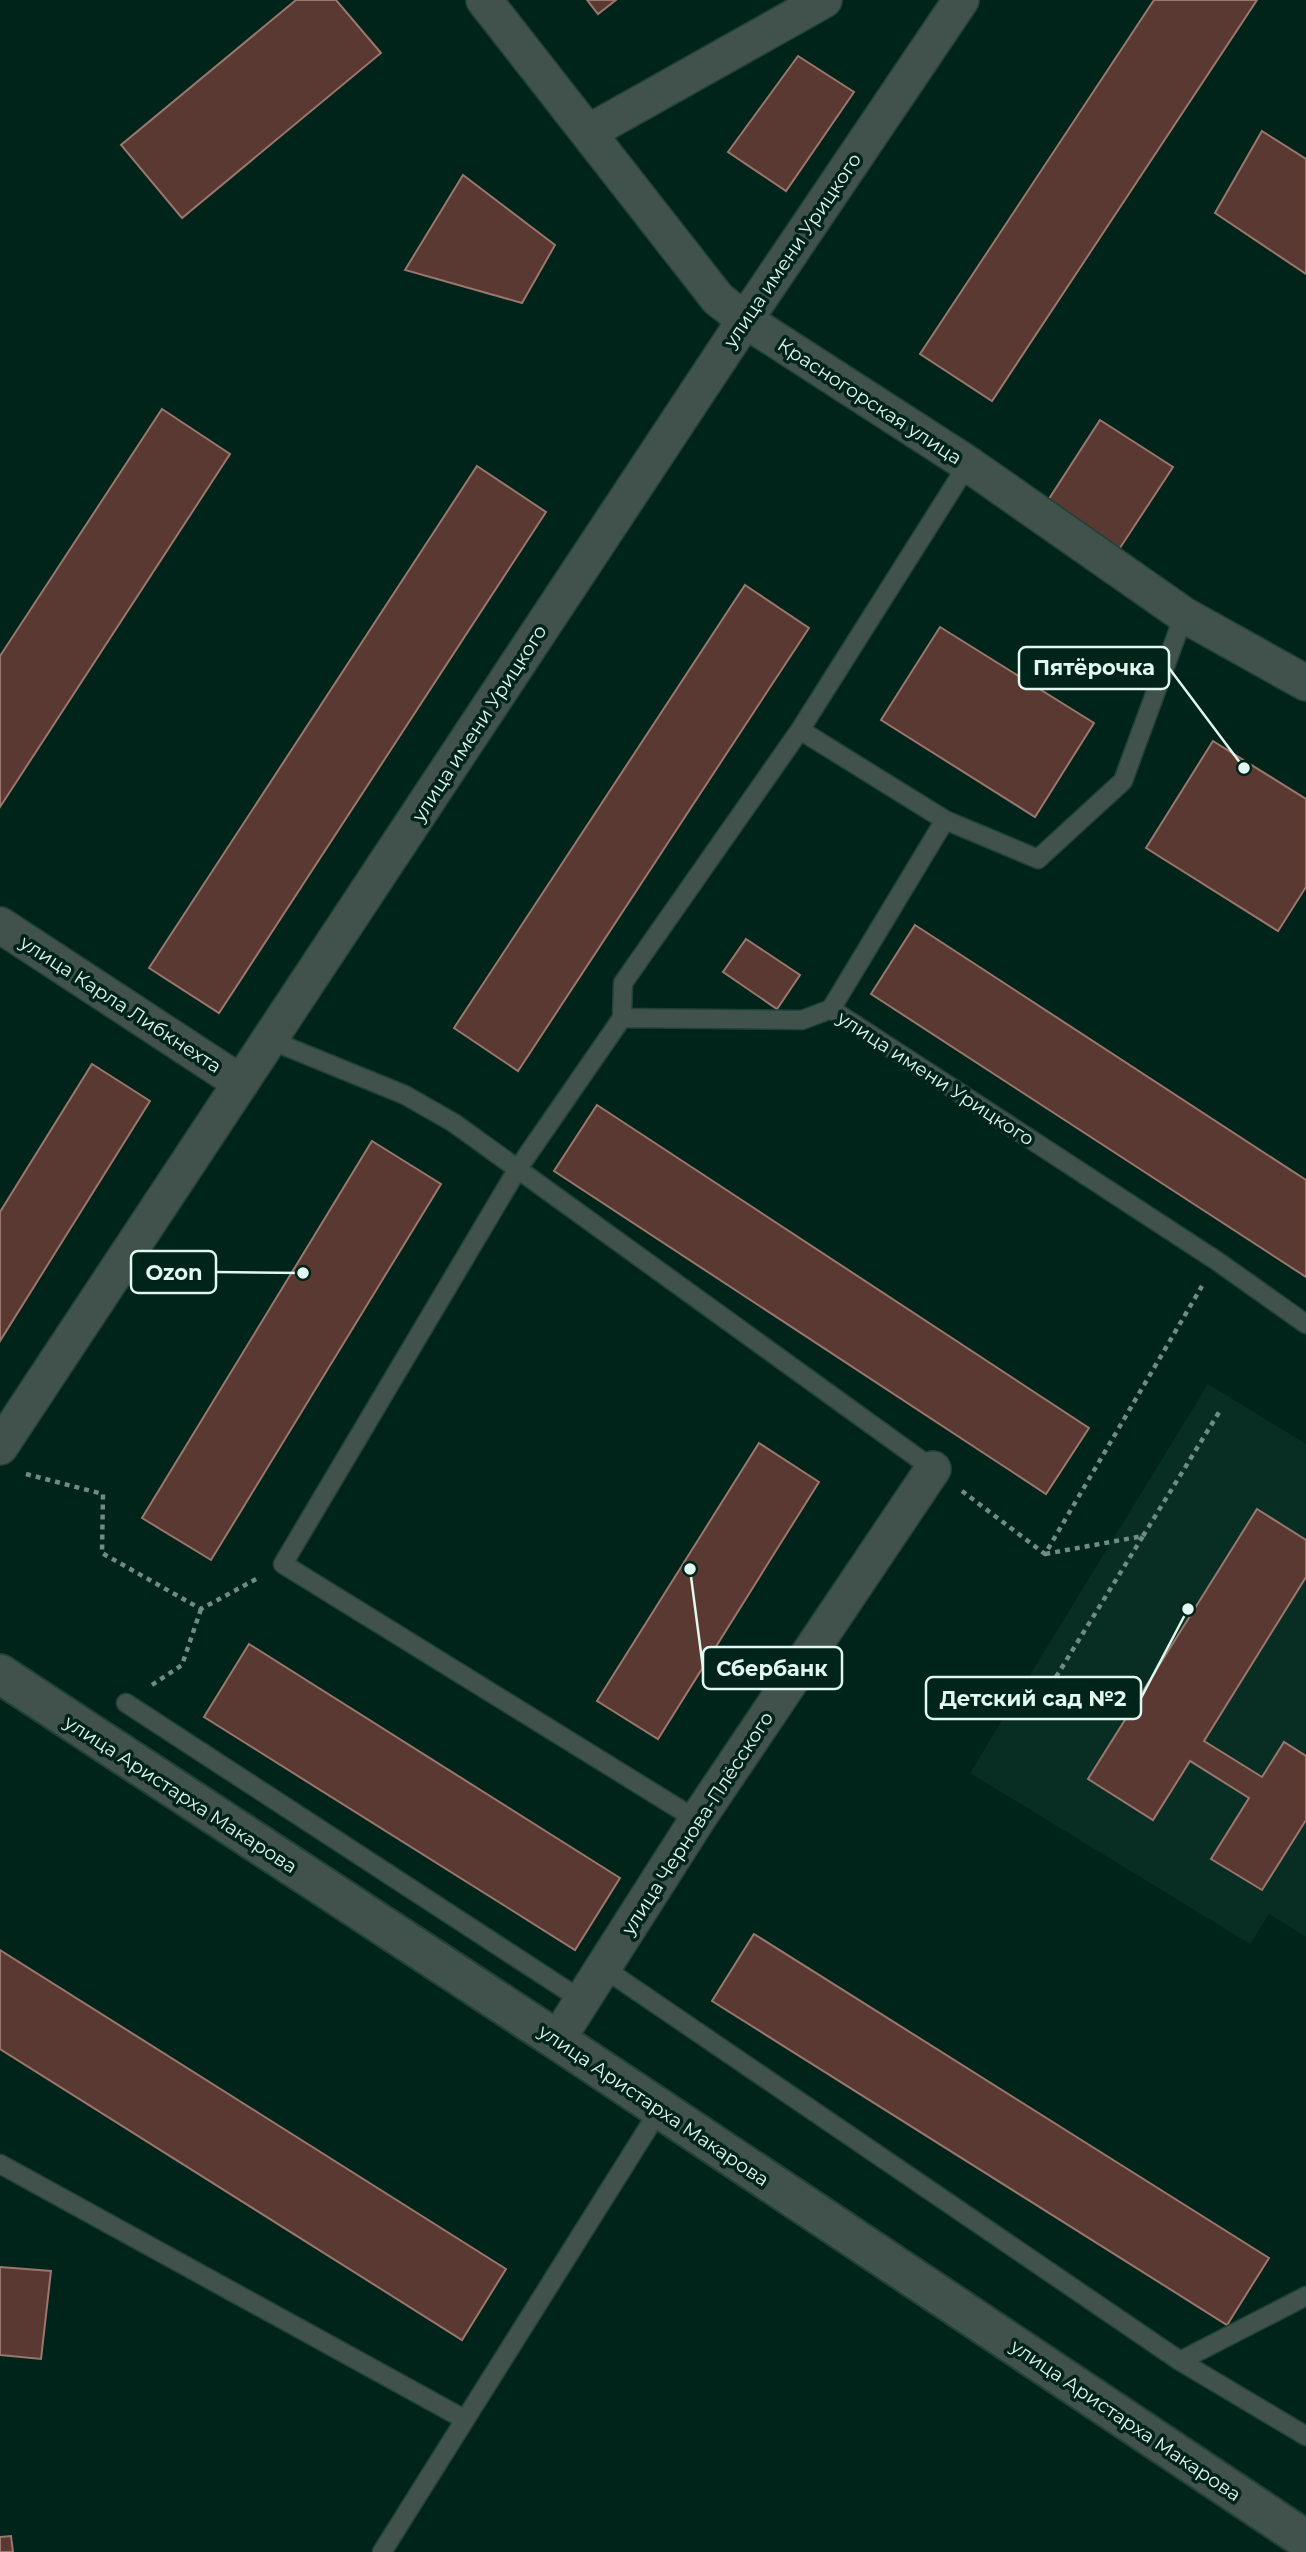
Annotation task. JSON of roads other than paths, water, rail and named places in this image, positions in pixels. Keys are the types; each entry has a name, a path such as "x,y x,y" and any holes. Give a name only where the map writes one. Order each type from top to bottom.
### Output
{"street":[{"name":"Красногорская улица","path":"484,0 718,299 745,320 968,464 1184,615 1306,683"},
{"path":"589,132 824,0"},
{"name":"улица имени Урицкого","path":"0,1447 745,320 961,0"},
{"name":"улица Карла Либкнехта","path":"0,925 241,1083"},
{"name":"улица Чернова-Плёсского","path":"557,2040 697,1820 933,1469"},
{"name":"улица Аристарха Макарова","path":"0,1674 557,2040 1306,2540"}],"lane":[{"path":"697,1820 283,1564 517,1170 622,1018 623,983 800,730 968,464"},
{"path":"800,730 945,820 1038,859 1123,781 1184,615"},
{"name":"улица имени Урицкого","path":"945,820 831,1009 1217,1261 1306,1324"},
{"path":"622,1018 802,1020 831,1009"},
{"path":"270,1040 405,1095 454,1123 933,1469"},
{"path":"126,1703 583,2001"},
{"path":"602,1967 1180,2361 1306,2436"},
{"path":"382,2552 660,2109"},
{"path":"0,2164 464,2419"},
{"path":"1180,2361 1306,2296"}],"place":[{"name":"Пятёрочка","path":"1244,768"},
{"name":"Ozon","path":"303,1273"},
{"name":"Сбербанк","path":"690,1569"},
{"name":"Детский сад №2","path":"1188,1609"}]}
